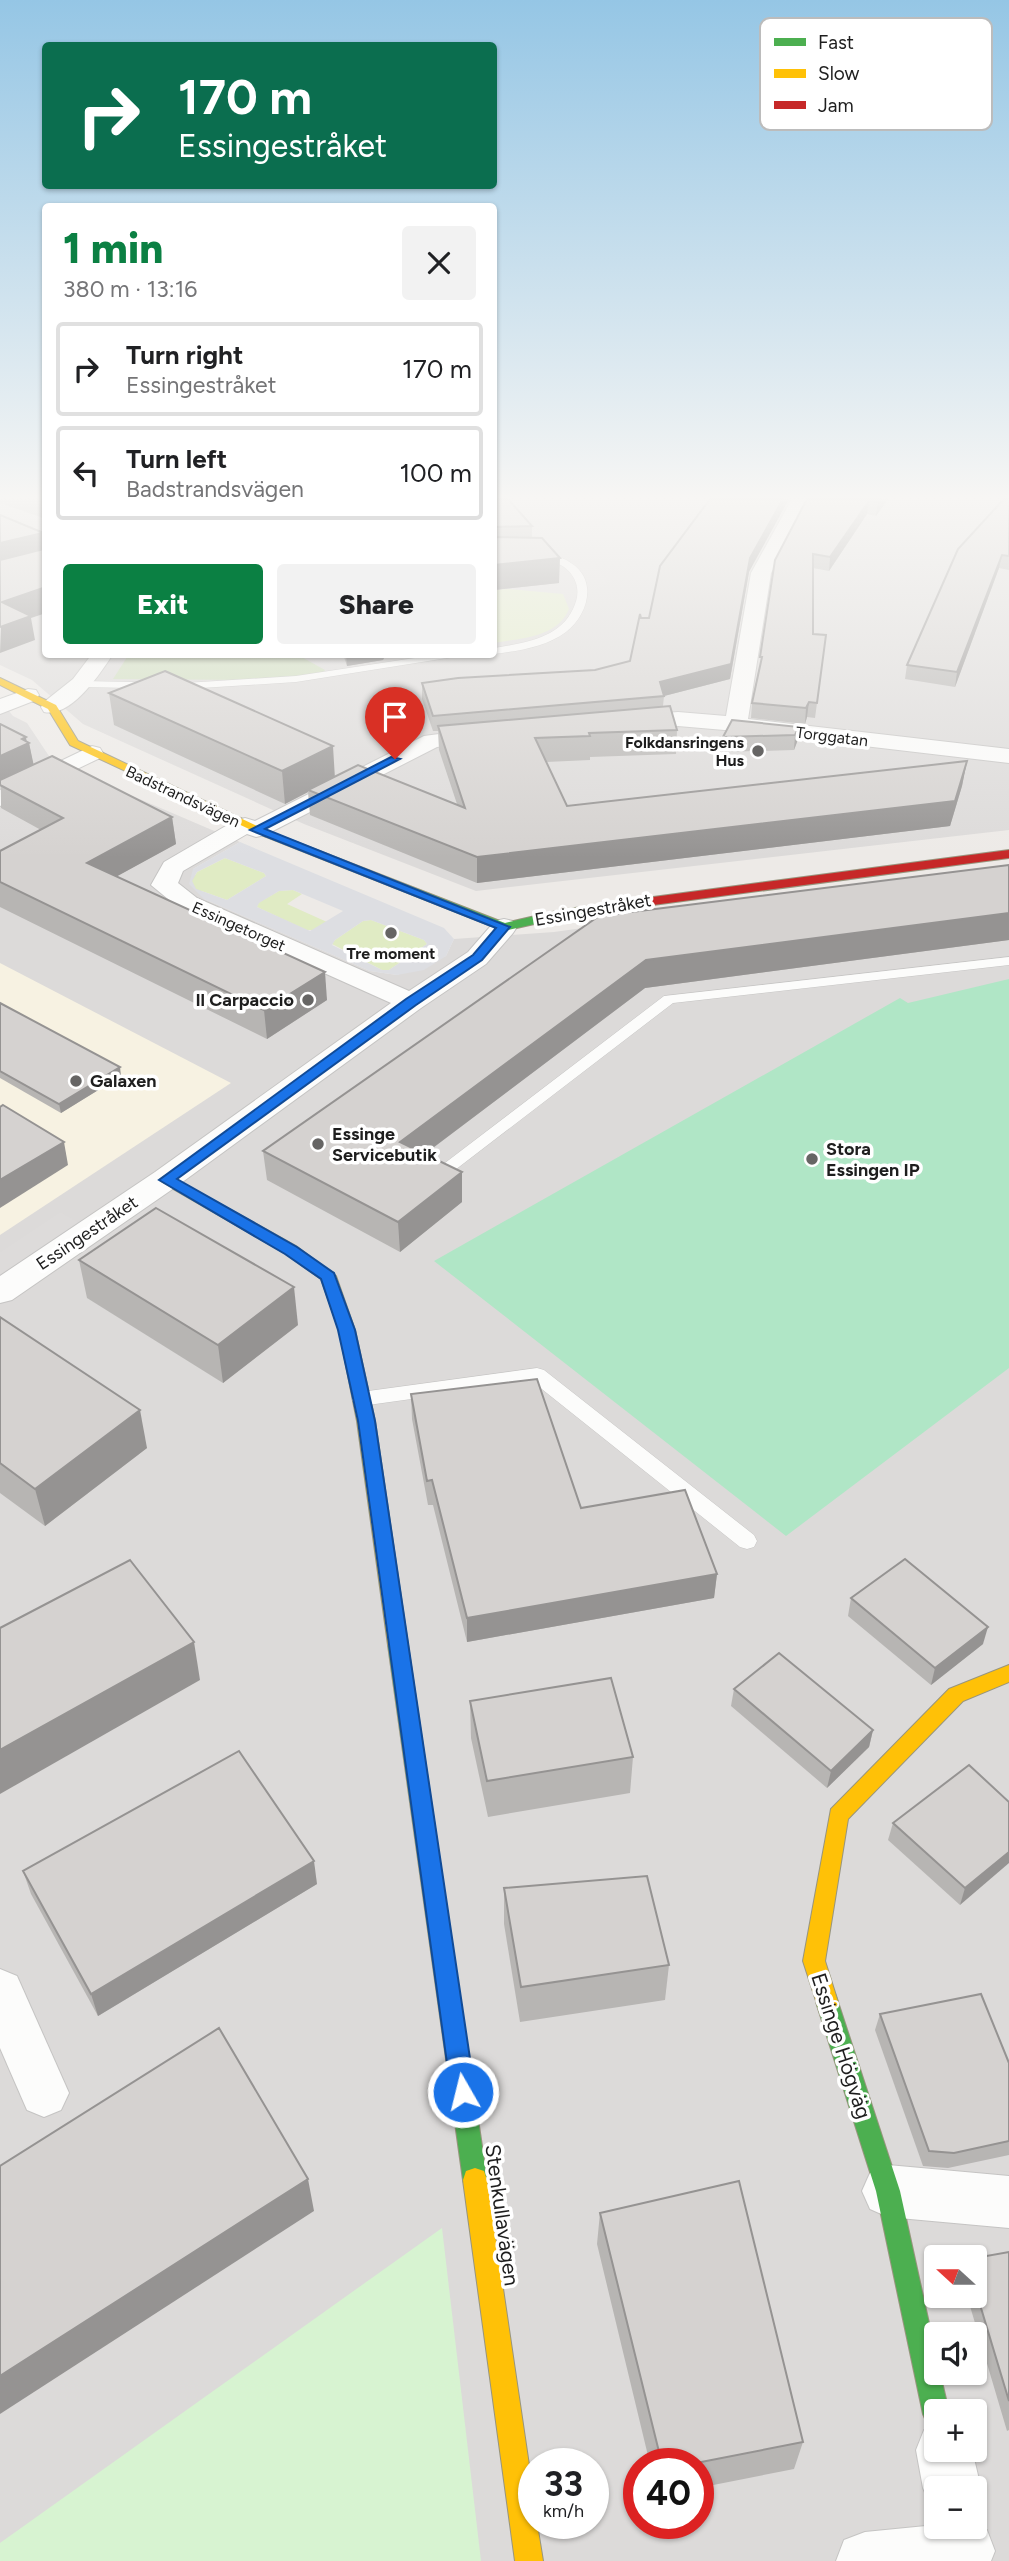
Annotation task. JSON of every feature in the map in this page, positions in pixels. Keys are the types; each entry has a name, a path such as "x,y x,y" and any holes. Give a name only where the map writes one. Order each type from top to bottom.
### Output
{"street":[{"path":"736,724 753,619"},
{"path":"0,681 52,707 81,684 100,658"},
{"path":"0,707 28,695"},
{"name":"Badstrandsvägen","path":"52,707 74,743 92,753 250,827 504,927"},
{"name":"Torggatan","path":"611,725 678,719 1009,756"},
{"path":"250,827 432,741 505,733"},
{"path":"0,799 92,753"},
{"name":"Essingetorget","path":"250,827 173,867 164,886 188,903 411,1002"},
{"name":"Essingestråket","path":"0,1292 166,1180 477,957 504,927 561,914 730,889 1009,854"},
{"name":"Stenkullavägen","path":"166,1180 291,1250 328,1276 346,1330 362,1399 529,2561"},
{"name":"Essinge Högväg","path":"933,2399 888,2190 814,1961 838,1815 956,1695 1009,1673"},
{"path":"0,1992 44,2093"},
{"path":"888,2190 1009,2202"},
{"path":"865,2561 965,2546"}],"lane":[{"path":"497,650 552,637 576,619"},
{"path":"81,684 185,686 296,680 441,658"},
{"path":"449,1166 668,999 1009,961"},
{"path":"362,1399 537,1375 747,1541"}],"shaded area":[{"path":"0,619 42,619 42,658 497,658 497,619 1009,619 1009,830 476,891 304,824 83,724 32,680 0,665"},
{"path":"0,700 13,716 27,723 53,762 240,842 193,869 204,899 370,971 397,975 446,956 454,939 554,932 1009,869 1009,2561 0,2561"},
{"path":"240,842 444,928 454,939 446,956 424,970 397,975 370,971 204,899 189,884 193,869","holes":["225,858 264,873 266,876 227,900 196,889 192,881 197,872","293,890 343,911 310,931 257,907 279,891","371,920 424,940 427,944 389,970 382,970 332,945 335,940 363,921"]},
{"path":"0,963 231,1083 0,1235"},
{"path":"60,1212 91,1230 0,1290 0,1252"}],"green space":[{"path":"497,619 563,619 547,631 526,638 497,643"},
{"path":"126,658 303,658 325,670 323,673 266,680 113,679"},
{"path":"225,858 266,876 227,900 196,889 192,881 197,872"},
{"path":"293,890 302,894 287,904 327,922 314,930 306,930 257,907 258,903 279,891"},
{"path":"371,920 424,940 427,944 389,970 382,970 332,944 363,921"},
{"name":"Stora Essingen IP","path":"1009,979 1009,1368 786,1536 434,1261 900,998 908,1003"},
{"path":"442,2228 481,2561 0,2561 0,2543"}],"building":[{"path":"0,619 24,619 0,627"},
{"path":"639,619 739,619 731,664 660,682 664,696 433,716 422,683 458,678 595,670 630,661"},
{"path":"766,619 813,619 813,634 826,635 817,703 809,702 806,708 752,703"},
{"path":"927,619 978,619 957,672 907,665"},
{"path":"165,671 333,746 282,771 109,693"},
{"path":"670,706 677,730 535,738 567,806 967,761 955,801 477,857 308,790 358,765 465,808 438,726"},
{"path":"732,720 799,727 795,735 723,737"},
{"path":"0,724 26,737 22,739 29,743 0,756"},
{"path":"52,756 172,817 87,863 325,972 264,1010 0,882 0,851 63,818 0,785 0,780"},
{"path":"1009,865 1009,913 646,960 400,1142 462,1172 398,1222 263,1151 599,916"},
{"path":"0,1003 120,1067 59,1104 0,1071"},
{"path":"3,1105 64,1142 0,1180 0,1107"},
{"path":"156,1208 294,1287 218,1345 79,1260"},
{"path":"0,1317 140,1410 35,1489 0,1463"},
{"path":"537,1379 581,1508 685,1490 717,1574 467,1618 432,1480 427,1481 411,1394"},
{"path":"905,1559 988,1627 935,1668 851,1598"},
{"path":"130,1560 194,1642 0,1750 0,1628"},
{"path":"779,1653 873,1730 831,1771 734,1689"},
{"path":"611,1678 633,1757 487,1781 470,1701"},
{"path":"239,1751 314,1861 91,1994 23,1871"},
{"path":"969,1765 1009,1802 1009,1852 965,1888 893,1823"},
{"path":"647,1876 669,1965 521,1987 504,1888"},
{"path":"981,1994 1009,2063 1009,2141 954,2153 929,2151 880,2014"},
{"path":"219,2028 308,2179 0,2376 0,2166"},
{"path":"739,2181 803,2442 714,2459 714,2448 658,2448 600,2213"},
{"path":"1009,2252 1009,2401 981,2308 987,2308 987,2256"}],"traffic: fast":[{"path":"268,834 504,927 561,914 638,903"},
{"path":"398,1645 475,2180"},
{"path":"827,2002 888,2191 933,2399"}],"traffic: slow":[{"path":"0,681 52,707 74,743 268,834"},
{"path":"166,1179 291,1250 328,1276 347,1330 366,1421 398,1645"},
{"path":"827,2002 814,1961 838,1815 956,1695 1009,1673"},
{"path":"475,2180 529,2561"}],"traffic: jam":[{"path":"638,903 1009,854"}],"place":[{"name":"Folkdansringens Hus","path":"758,751"},
{"name":"Tre moment","path":"391,933"},
{"name":"Il Carpaccio","path":"308,1000"},
{"name":"Galaxen","path":"76,1081"},
{"name":"Essinge Servicebutik","path":"318,1144"},
{"name":"Stora Essingen IP","path":"812,1159"}],"route":[{"path":"395,759 256,830 504,927 477,957 166,1180 291,1250 328,1276 346,1330 366,1421 463,2092"}]}
